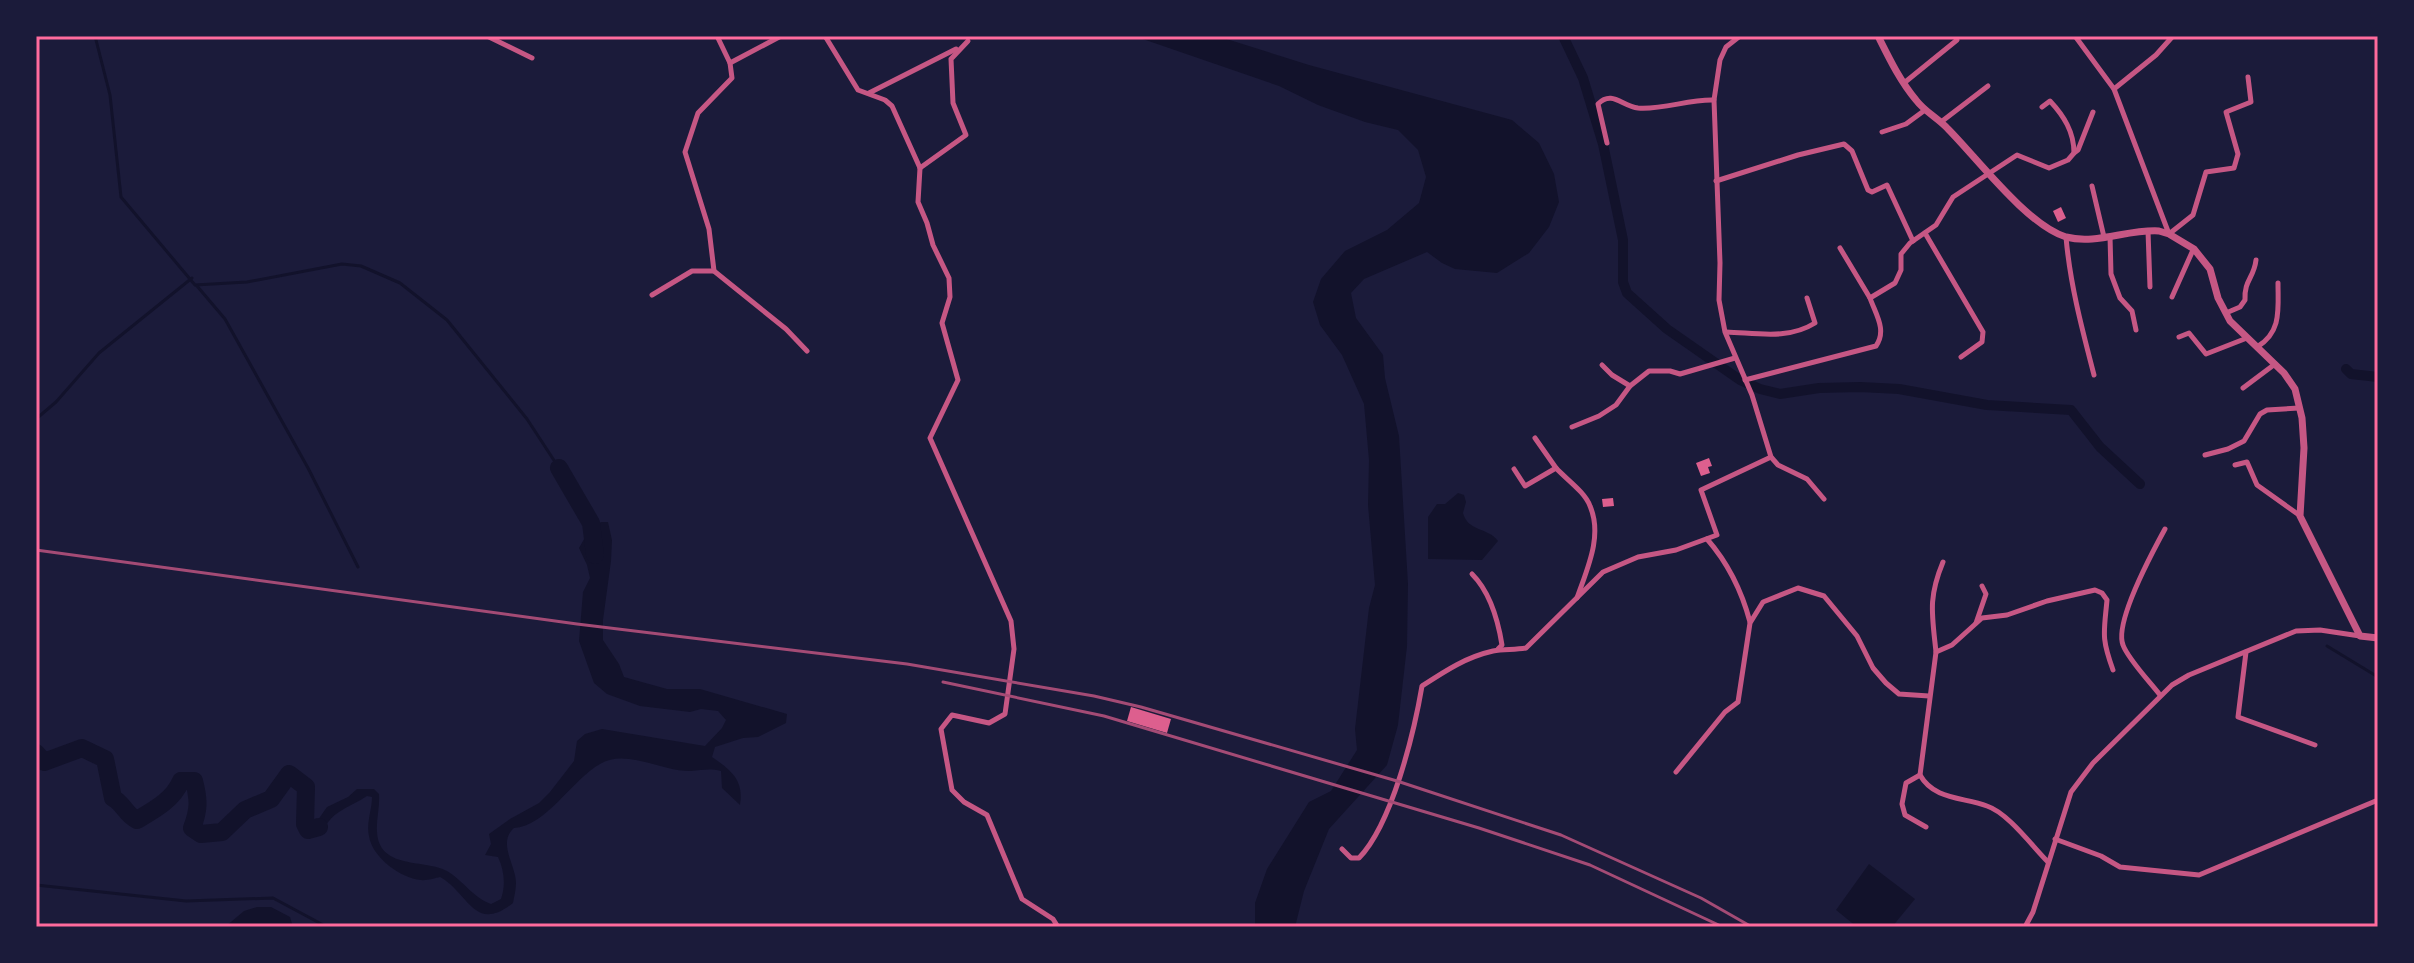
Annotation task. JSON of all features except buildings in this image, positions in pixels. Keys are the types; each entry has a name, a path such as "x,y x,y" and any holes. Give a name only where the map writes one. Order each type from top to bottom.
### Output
{"street":[{"path":"487,36 532,58"},
{"path":"714,271 709,229 685,152 698,113 732,78 730,63 717,36"},
{"path":"730,63 781,36"},
{"path":"825,36 858,90 892,106 920,168 918,202 949,278 950,297 942,323 958,380 930,438 1011,621 1014,649 1005,714 989,723 952,715 941,729 952,790 964,802 987,815 1022,899 1053,919 1058,927"},
{"path":"1740,36 1726,47 1720,60 1714,100 1719,300 1725,332 1771,457 1778,465 1807,479 1824,499"},
{"path":"1878,36 1904,83 1925,110 1941,122 2029,212 2066,236 2091,239 2148,231 2169,234 2194,249 2210,269 2225,313 2295,389 2300,408 2304,470 2300,516"},
{"path":"2075,36 2114,89 2169,234"},
{"path":"2114,89 2156,55 2173,36"},
{"path":"1904,83 1957,40"},
{"path":"920,168 966,135 953,103 951,59 968,41"},
{"path":"869,93 961,47"},
{"path":"2169,234 2193,215 2206,172 2234,168 2238,154 2226,112 2251,102 2248,77"},
{"path":"1941,122 1988,86"},
{"path":"1607,143 1598,104 1603,99 1611,97 1636,108 1714,100"},
{"path":"2042,107 2050,101 2064,118 2072,134 2074,153"},
{"path":"1882,132 1906,124 1925,110"},
{"path":"1870,298 1895,283 1901,270 1901,254 1936,225 1953,197 2017,155 2049,168 2068,160 2078,150 2093,112"},
{"path":"1716,181 1844,144 1852,151 1868,190 1872,192 1887,185 1913,241"},
{"path":"2092,186 2107,236 2111,274 2120,298 2129,304 2136,330"},
{"path":"2148,231 2150,287"},
{"path":"1925,233 1983,332 1982,342 1961,357"},
{"path":"2066,236 2069,271 2094,375"},
{"path":"1745,380 1876,346 1881,338 1881,327 1870,298 1840,248"},
{"path":"2172,297 2194,249"},
{"path":"2225,313 2240,307 2245,300 2245,284 2255,272 2256,260"},
{"path":"652,295 692,271 714,271 786,329 807,351"},
{"path":"2257,347 2265,342 2279,321 2278,283"},
{"path":"1725,332 1788,335 1808,328 1815,323 1807,298"},
{"path":"2179,337 2189,333 2206,354 2247,338"},
{"path":"1572,427 1616,405 1630,386 1649,371 1680,374 1735,358"},
{"path":"2243,388 2275,364"},
{"path":"1602,365 1630,386"},
{"path":"2205,455 2244,441 2260,414 2267,410 2300,408"},
{"path":"1535,438 1556,468 1590,503 1594,547 1577,599"},
{"path":"1342,849 1351,858 1359,858 1387,815 1418,710 1422,686 1465,659 1498,650 1526,648 1603,572 1638,557 1676,550 1717,535 1701,490 1771,457"},
{"path":"2235,465 2247,462 2257,485 2300,516 2360,636"},
{"path":"1514,469 1525,486 1556,468"},
{"path":"2160,695 2123,645 2121,630 2139,577 2165,529"},
{"path":"1676,772 1725,712 1738,702 1750,623 1745,603 1722,556 1707,539"},
{"path":"1943,562 1933,586 1936,652 1920,775 1926,785 1955,800 1984,804 2002,814 2048,862"},
{"path":"1472,574 1484,585 1499,629 1502,645 1498,650"},
{"path":"1975,624 1986,594 1982,586"},
{"path":"1750,623 1763,602 1798,588 1824,596 1857,636 1873,668 1886,683 1899,694 1929,696"},
{"path":"1936,652 1952,645 1982,618 2007,615 2047,601 2095,590 2107,600 2102,629 2113,670"},
{"path":"2025,927 2033,912 2066,803 2079,779 2160,695 2189,675 2296,631 2320,630 2378,638"},
{"path":"2246,652 2238,717 2315,745"},
{"path":"1920,775 1906,783 1902,804 1905,815 1926,827"},
{"path":"2055,839 2101,856 2120,867 2199,875 2378,800"}],"shaded area":[{"path":"1134,36 1217,36 1309,65 1512,120 1539,143 1554,174 1559,202 1549,227 1529,253 1497,273 1455,269 1427,252 1364,279 1351,293 1356,318 1383,355 1385,378 1399,436 1408,584 1407,646 1398,725 1387,765 1329,829 1304,891 1295,927 1255,927 1255,903 1267,869 1309,802 1331,791 1357,750 1355,729 1369,608 1375,585 1364,404 1342,355 1320,325 1313,302 1321,279 1345,251 1387,230 1419,203 1426,177 1418,150 1398,130 1365,122 1318,105 1279,86"},
{"path":"1458,493 1464,495 1463,513 1469,523 1498,541 1482,560 1428,559 1428,517 1437,504 1445,504"},
{"path":"601,522 608,522 612,540 603,640 624,677 667,689 700,689 787,714 786,723 758,737 743,738 715,747 712,757 731,772 738,783 740,805 722,788 721,771 680,770 621,758 600,764 537,820 514,828 509,834 507,847 516,883 513,903 489,914 473,908 440,877 425,880 413,878 396,871 381,859 371,844 368,831 372,797 367,796 339,812 310,837 303,830 302,823 306,821 307,826 313,827 327,807 357,789 374,789 379,794 377,832 386,852 394,858 447,871 491,904 501,899 504,883 498,857 485,855 491,844 489,834 539,803 550,792 574,761 577,741 585,734 602,729 705,746 722,728 726,720 718,711 701,709 690,712 640,706 607,694 594,683 579,641 583,592 590,578 579,548 587,534"},
{"path":"1869,864 1915,899 1892,927 1857,927 1836,910"},
{"path":"271,907 290,917 293,927 225,927 244,911"}],"waterway":[{"path":"95,36 110,95 121,197 195,285 247,282 342,264 361,266 400,283 447,320 527,419 559,468"},
{"path":"1563,36 1583,78 1603,144 1623,240 1623,282 1627,293 1667,329 1740,380 1780,394 1819,388 1899,389 1987,405 2071,410 2100,447 2140,484"},
{"path":"36,419 56,402 99,353 192,278"},
{"path":"197,286 225,319 308,468 358,567"},
{"path":"2346,369 2351,374 2378,377"},
{"path":"559,468 591,523 595,555"},
{"path":"2327,646 2378,677"},
{"path":"36,753 44,762 82,748 105,759 113,798 137,820 168,799 181,781 194,781 198,805 192,828 201,834 222,832 245,810 271,799 289,774 306,787 305,824 308,830 319,827"},
{"path":"36,885 186,901 273,898 327,927"}],"railway":[{"path":"36,550 577,624 907,664 1094,696 1397,781 1561,835 1701,898 1752,927"},
{"path":"943,682 1104,716 1479,828 1590,865 1723,927"}]}
